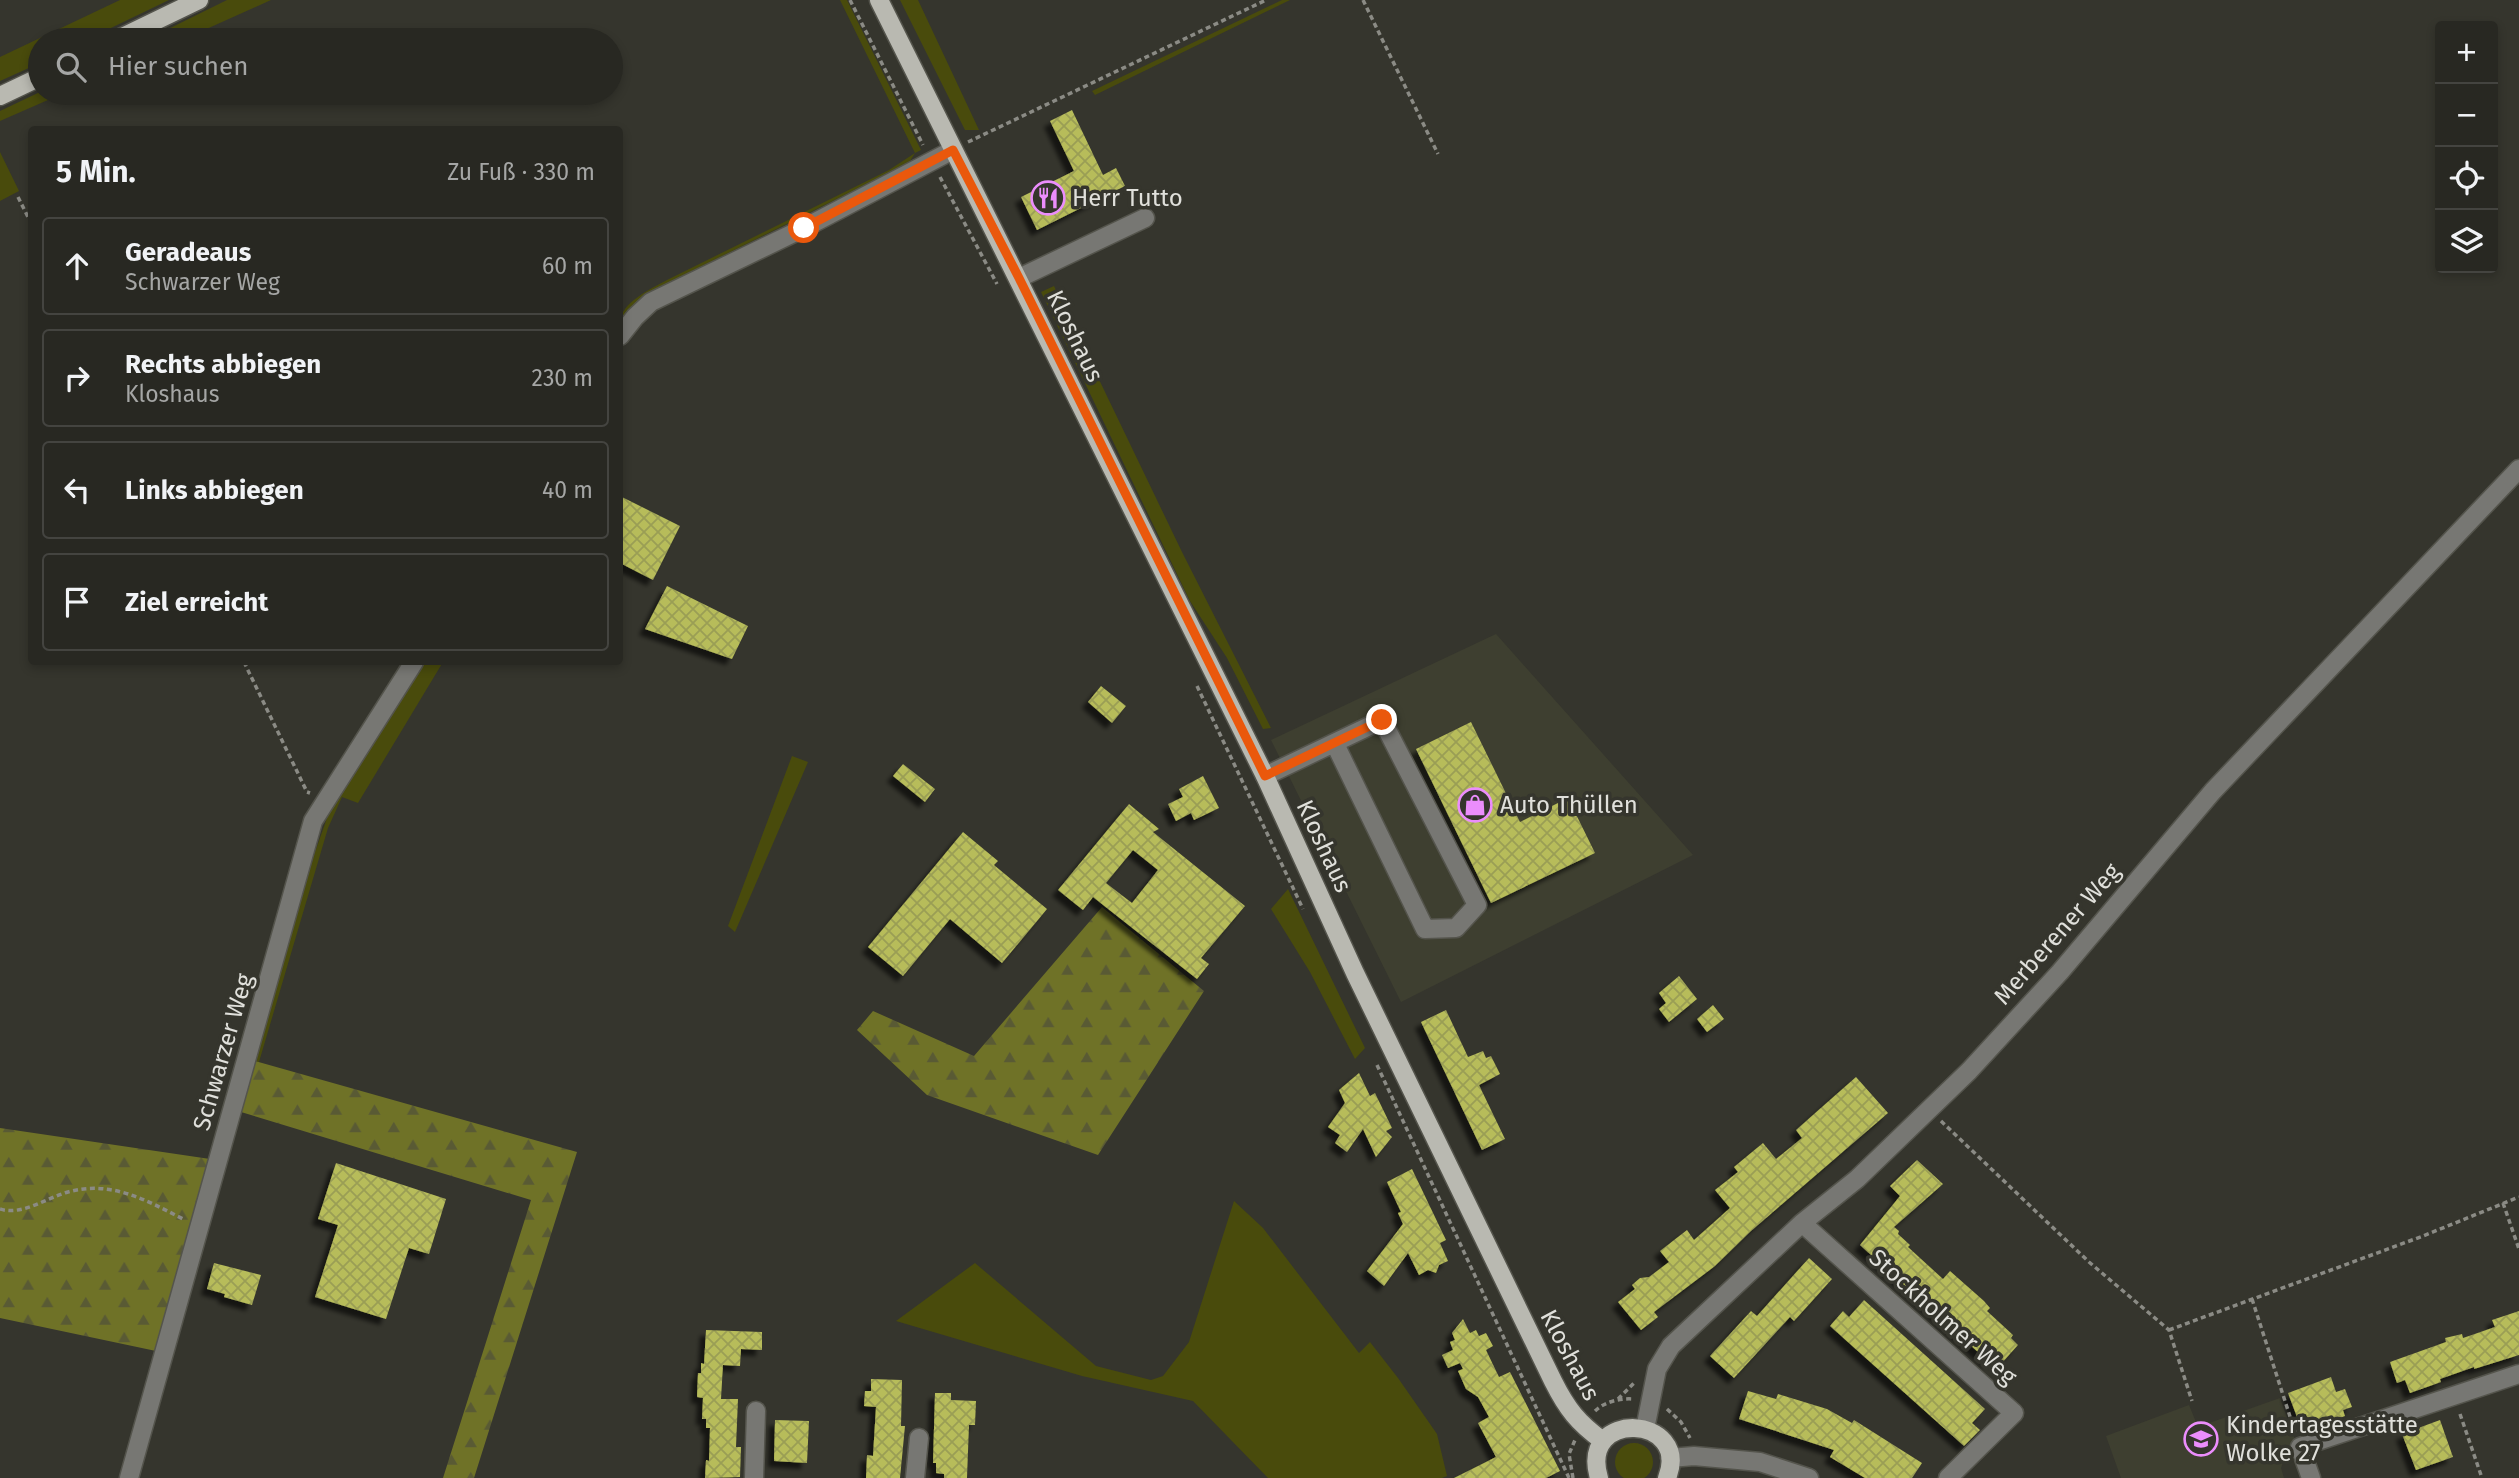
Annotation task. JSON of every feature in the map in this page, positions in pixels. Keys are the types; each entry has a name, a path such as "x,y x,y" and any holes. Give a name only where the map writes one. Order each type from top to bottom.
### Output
{"main road":[{"path":"141,28 199,0"},
{"name":"Kloshaus","path":"879,0 1265,776 1355,973 1566,1407 1581,1426 1603,1441"},
{"path":"0,96 28,83"},
{"path":"1597,1477 1596,1464 1603,1441 1622,1428 1645,1429 1662,1440 1670,1458 1667,1478"}],"street":[{"path":"623,332 651,302 804,228 953,150"},
{"path":"1019,278 1145,218"},
{"name":"Merberener Weg","path":"1645,1429 1657,1369 1671,1346 1802,1223 1857,1179 1969,1071 2060,972 2213,791 2519,469"},
{"name":"Schwarzer Weg","path":"129,1478 313,821 412,665"},
{"path":"1265,776 1382,720 1477,905 1456,928 1425,929 1335,744"},
{"name":"Stockholmer Weg","path":"1802,1223 2014,1413 1948,1478"},
{"path":"2311,1478 2300,1447 2519,1374"},
{"path":"754,1478 756,1411"},
{"path":"915,1478 919,1438"},
{"path":"1670,1458 1694,1456 1760,1462 1809,1478"}],"path":[{"path":"850,0 931,161 998,285"},
{"path":"953,150 1266,0"},
{"path":"1363,0 1438,154"},
{"path":"18,197 28,217"},
{"path":"245,665 307,792 326,801"},
{"path":"1192,675 1308,918"},
{"path":"1372,1054 1569,1478"},
{"path":"1929,1110 2089,1262 2169,1330 2192,1401"},
{"path":"0,1209 12,1212 70,1192 103,1188 136,1195 199,1227"},
{"path":"2169,1330 2519,1198"},
{"path":"2503,1203 2519,1249"},
{"path":"2252,1298 2300,1447"},
{"path":"2455,1396 2482,1478"}],"shaded area":[{"path":"120,0 169,0 111,28 61,28"},
{"path":"227,0 271,0 209,28 170,28"},
{"path":"840,0 847,0 921,150 915,153"},
{"path":"900,0 918,0 979,130 965,130"},
{"path":"1282,0 1290,0 1095,95 1092,91"},
{"path":"28,44 28,68 0,81 0,57"},
{"path":"28,98 28,105 37,105 0,121 0,111"},
{"path":"0,152 19,191 0,201"},
{"path":"915,153 910,161 895,170 654,291 623,321 623,313 630,303 667,280 889,170"},
{"path":"1054,286 1182,552 1271,728 1263,729 1227,658 1190,601 1041,292"},
{"path":"1496,634 1693,855 1401,1002 1271,740"},
{"path":"422,665 441,665 358,803 342,797 328,828 259,1062 255,1061 315,852 339,794"},
{"path":"792,756 808,762 735,932 728,926"},
{"path":"1288,889 1365,1048 1355,1059 1310,972 1271,909"},
{"path":"1234,1201 1263,1228 1359,1353 1370,1342 1398,1378 1437,1434 1447,1476 1268,1478 1193,1401 1082,1376 896,1321 975,1263 1096,1366 1151,1380 1163,1376 1189,1342"},
{"name":"Kindertagesstätte Wolke 27","path":"2280,1398 2296,1442 2290,1444 2281,1468 2284,1478 2121,1478 2106,1436 2189,1405 2198,1427"},
{"path":"1627,1445 1641,1445 1651,1455 1651,1469 1641,1479 1627,1479 1617,1469 1617,1455"}],"green space":[{"path":"1102,907 1204,991 1098,1155 927,1095 857,1030 873,1011 974,1056"},
{"path":"255,1061 577,1152 474,1478 443,1478 531,1200 241,1112"},
{"path":"0,1128 210,1159 156,1351 0,1318"}],"building":[{"path":"1072,110 1103,175 1116,168 1125,186 1037,230 1021,197 1074,171 1050,121"},
{"path":"623,498 680,526 653,580 623,565"},
{"path":"667,586 748,626 732,659 645,629"},
{"path":"1101,686 1126,706 1112,723 1088,702"},
{"path":"1471,722 1520,822 1568,798 1595,853 1491,903 1416,749"},
{"path":"903,764 935,789 925,802 893,776"},
{"path":"1203,776 1219,808 1194,820 1191,813 1176,821 1168,804 1183,797 1179,789"},
{"path":"1129,804 1159,829 1153,832 1245,906 1201,958 1209,964 1197,979 1093,897 1083,910 1058,890","holes":["1133,850 1158,870 1132,903 1106,883"]},
{"path":"963,832 998,861 994,865 1047,909 1002,963 950,919 903,976 868,947"},
{"path":"1679,976 1697,999 1669,1022 1659,1009 1666,1003 1659,993"},
{"path":"1713,1005 1724,1019 1707,1032 1697,1019"},
{"path":"1446,1010 1468,1057 1483,1051 1486,1058 1491,1056 1500,1074 1479,1085 1505,1139 1482,1150 1421,1022"},
{"path":"1359,1073 1370,1096 1375,1093 1392,1128 1386,1131 1392,1137 1376,1157 1363,1129 1347,1152 1335,1143 1340,1135 1328,1127 1345,1103 1339,1090"},
{"path":"1856,1077 1888,1113 1751,1231 1715,1266 1654,1312 1658,1317 1641,1330 1618,1302 1635,1289 1632,1285 1640,1278 1649,1277 1669,1262 1660,1251 1687,1230 1694,1240 1730,1208 1715,1190 1738,1172 1734,1167 1763,1143 1776,1159 1802,1138 1796,1130"},
{"path":"1917,1160 1943,1184 1894,1227 1910,1245 1908,1247 1943,1279 1950,1271 1984,1301 1990,1308 1987,1311 2013,1335 2011,1338 2018,1345 2000,1365 1993,1358 1989,1362 1860,1245 1900,1196 1890,1186"},
{"path":"336,1163 446,1199 429,1254 409,1248 386,1319 315,1297 338,1225 318,1219"},
{"path":"1412,1169 1446,1240 1440,1243 1448,1261 1439,1265 1436,1273 1428,1270 1419,1275 1408,1253 1384,1286 1367,1271 1403,1224 1398,1213 1401,1212 1387,1182"},
{"path":"1809,1258 1832,1279 1794,1321 1790,1317 1734,1378 1710,1356 1751,1311 1757,1316"},
{"path":"214,1263 261,1275 252,1305 207,1289"},
{"path":"1864,1300 1985,1409 1972,1423 1980,1430 1964,1446 1830,1326 1843,1311 1849,1317"},
{"path":"2519,1311 2519,1355 2474,1367 2410,1393 2405,1380 2397,1383 2390,1362 2446,1342 2445,1338 2462,1334 2463,1338 2495,1327 2492,1320"},
{"path":"1463,1319 1470,1333 1476,1330 1479,1336 1486,1333 1493,1346 1486,1350 1499,1377 1510,1372 1560,1471 1546,1478 1454,1478 1496,1457 1478,1423 1489,1417 1478,1397 1466,1389 1458,1371 1463,1369 1460,1363 1448,1368 1442,1355 1453,1350 1450,1342 1455,1340 1452,1333"},
{"path":"706,1330 762,1332 762,1350 741,1349 740,1366 723,1365 721,1399 738,1399 736,1447 741,1447 740,1477 705,1478 706,1460 709,1461 710,1428 706,1428 706,1419 702,1419 703,1398 697,1397 698,1373 701,1373 701,1363 704,1364"},
{"path":"2331,1377 2336,1392 2345,1389 2352,1407 2343,1410 2345,1416 2311,1428 2306,1414 2297,1417 2288,1393"},
{"path":"871,1379 902,1380 901,1426 905,1426 900,1478 866,1478 867,1455 873,1456 876,1407 864,1406 865,1391 871,1391"},
{"path":"1748,1391 1776,1399 1778,1394 1827,1409 1852,1423 1854,1420 1922,1463 1912,1478 1865,1478 1830,1457 1834,1450 1739,1419"},
{"path":"935,1393 951,1393 951,1400 976,1401 975,1425 969,1425 967,1478 944,1478 944,1474 936,1473 936,1463 933,1463"},
{"path":"775,1420 809,1421 807,1463 774,1461"},
{"path":"2440,1420 2453,1457 2416,1470 2402,1434"}],"place":[{"name":"Herr Tutto","path":"1048,198"},
{"name":"Auto Thüllen","path":"1475,805"},
{"name":"Kindertagesstätte Wolke 27","path":"2201,1439"}],"route":[{"path":"804,228 953,150 1265,776 1382,720"}]}
